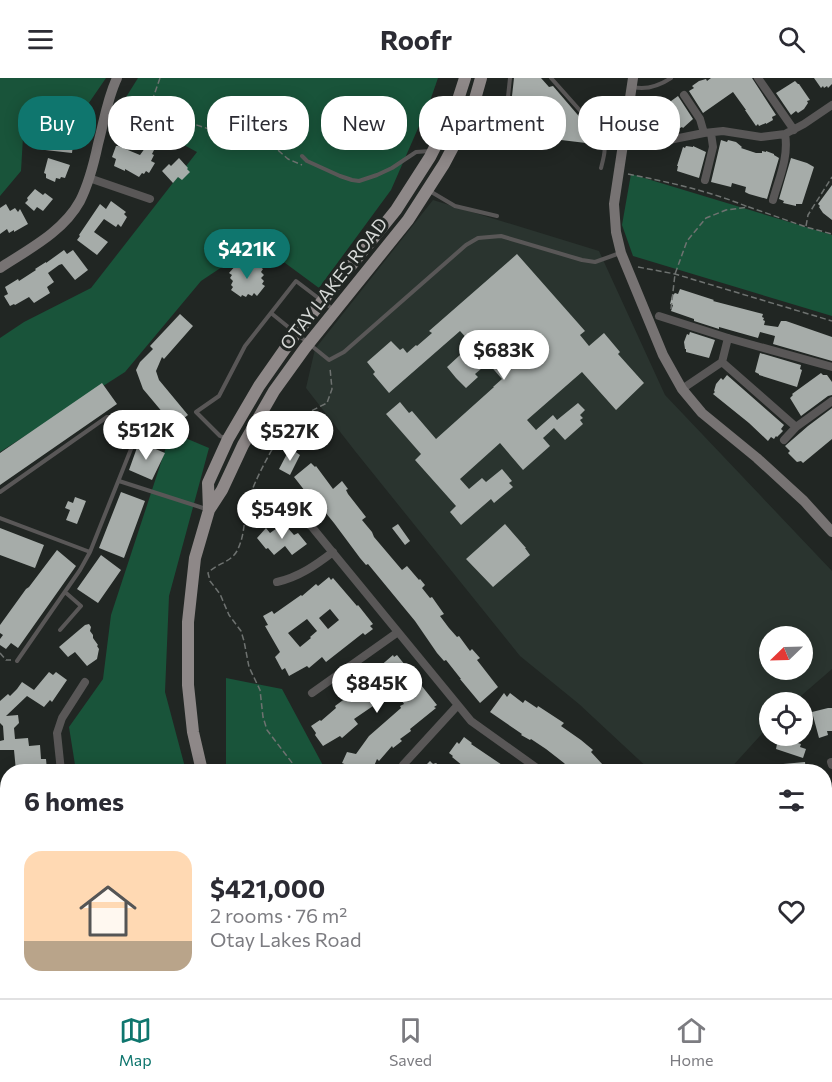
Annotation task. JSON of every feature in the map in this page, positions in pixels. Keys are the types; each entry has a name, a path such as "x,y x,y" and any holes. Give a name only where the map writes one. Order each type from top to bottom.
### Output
{"main road":[{"name":"OTAY LAKES ROAD","path":"459,96 465,78"},
{"name":"OTAY LAKES ROAD","path":"200,764 193,732 188,685 188,622 195,558 209,510 222,490 243,445 274,391 308,344 408,220 444,164 471,113 481,78"},
{"name":"OTAY LAKES ROAD","path":"209,510 208,483 228,439 259,386 296,333 396,210 434,150"}],"street":[{"path":"0,268 44,240 66,220 80,201 89,178 108,101 117,78"},
{"path":"758,78 794,130"},
{"path":"684,95 700,119 713,147 705,180"},
{"path":"680,138 723,131 760,137 785,134 832,105"},
{"path":"773,200 787,146 785,134"},
{"path":"622,150 614,204 616,232 621,253 663,355 682,389 702,412 804,501 832,532"},
{"path":"89,178 150,199"},
{"path":"659,316 832,368"},
{"path":"682,389 722,362 728,338"},
{"path":"722,362 796,428"},
{"path":"784,440 832,401"},
{"path":"280,501 312,527 471,721 531,764"},
{"path":"277,582 290,579 333,552"},
{"path":"312,693 398,632"},
{"path":"60,764 57,733 62,718 85,682"},
{"path":"404,764 457,706"}],"lane":[{"path":"508,96 510,78"},
{"path":"551,78 600,133 605,144 601,168"},
{"path":"633,82 646,88 659,85 671,78"},
{"path":"302,156 307,161 340,176 359,181 392,168 416,152 434,150"},
{"path":"428,189 456,206 497,216"},
{"path":"272,313 329,360 344,352 466,245 478,238 501,236 595,262 621,253"},
{"path":"228,439 220,436 196,412 219,396 245,346 296,281 335,311"},
{"path":"0,492 107,417 117,417 122,420 133,438 133,444 90,552 17,662"},
{"path":"118,481 209,510"},
{"path":"0,518 90,552"},
{"path":"60,630 81,606 65,592"}],"path":[{"path":"160,78 151,110 215,131 243,128 262,136 288,159 300,165 313,164"},
{"path":"619,172 731,200 832,234"},
{"path":"806,227 808,215 832,177"},
{"path":"669,319 675,274 687,241 706,218 726,210 748,207"},
{"path":"629,271 637,267 675,274 832,321"},
{"path":"293,764 267,730 260,690 249,667 241,631 229,615 208,573 213,567 228,561 236,553 244,532 248,504 254,485 277,442 291,423 327,403 332,388 329,360"},
{"path":"0,653 6,660 17,662"}],"shaded area":[{"path":"433,200 599,251 665,395 832,571 832,669 806,692 759,692 759,737 734,764 643,764 579,704 520,656 306,388 315,349"}],"green space":[{"path":"0,78 106,78 94,96 18,96 18,150 22,150 21,171 0,196"},
{"path":"138,78 438,78 432,96 419,96 419,126 391,190 319,288 258,243 201,281 125,372 0,452 0,338 24,322 91,288 197,152 193,150 195,96 127,96"},
{"path":"631,174 832,235 832,316 633,256 622,225"},
{"path":"171,432 209,448 169,596 165,692 184,764 75,764 69,727 103,679 111,615"},
{"path":"226,678 282,689 322,764 226,764"}],"building":[{"path":"514,78 541,78 549,87 553,86 562,96 512,96"},
{"path":"711,78 752,78 776,115 772,117 773,120 756,126 733,92 703,113 689,91 699,81 706,79 707,81"},
{"path":"814,78 832,78 832,84 828,88 823,86 821,88"},
{"path":"795,81 810,100 807,101 804,109 791,115 776,93"},
{"path":"680,99 693,119 680,128"},
{"path":"566,101 578,115 578,142 566,141"},
{"path":"721,140 736,142 741,148 756,153 766,151 779,158 767,199 745,192 746,187 732,183 731,187 711,182"},
{"path":"693,146 706,152 699,178 677,171 683,147"},
{"path":"45,150 72,150 72,153"},
{"path":"115,150 128,150 140,155 144,150 154,150 151,161 155,163 149,173 146,171 139,177 114,166 116,159 112,157"},
{"path":"48,158 70,165 65,178 56,178 55,182 46,178 44,173"},
{"path":"179,158 190,172 182,180 178,177 173,183 162,171"},
{"path":"791,158 814,167 802,204 796,204 796,206 783,203 784,201 779,199"},
{"path":"832,185 832,220 823,213 818,204"},
{"path":"35,189 53,199 43,211 37,207 34,211 25,203"},
{"path":"111,201 126,212 124,214 127,217 121,227 118,224 116,227 104,219 94,232 108,242 97,255 77,240 100,204 106,209"},
{"path":"6,204 10,211 15,208 18,212 20,209 28,224 14,232 14,230 9,233 7,229 0,234 0,208"},
{"path":"64,250 67,254 73,250 88,270 75,280 62,264 59,265 48,273 54,282 47,287 50,293 34,303 29,297 10,306 4,296 8,294 5,287 18,279 19,281"},
{"path":"517,254 585,331 580,335 589,346 604,333 620,352 618,354 644,383 616,410 582,372 527,420 536,430 553,415 557,420 578,403 585,410 580,415 583,418 580,420 583,424 565,440 554,428 543,438 550,446 523,470 500,443 460,479 469,489 482,478 486,482 502,469 512,481 509,483 513,487 494,503 491,499 461,525 450,512 456,506 415,460 421,454 386,414 400,402 409,413 412,411 436,439 502,379 488,363 475,374 478,377 466,388 456,378 447,367 472,344 460,331 389,393 373,374 375,372 367,362 391,341 407,353 417,346 432,333 429,331"},
{"path":"248,262 251,265 254,262 263,269 261,272 264,275 261,278 265,286 257,296 254,293 252,296 248,294 246,297 242,295 241,297 231,290 233,281 229,273 237,264 240,266 242,263 246,266"},
{"path":"680,289 713,301 763,314 764,325 778,327 781,321 786,321 832,337 832,361 773,344 775,336 760,332 758,338 719,327 719,329 671,311 672,296 675,293 678,294"},
{"path":"180,314 193,326 164,359 162,357 156,371 159,380 188,415 174,426 143,389 136,370 140,362 153,349 150,346"},
{"path":"690,332 715,340 709,358 686,352 684,342"},
{"path":"760,353 801,365 802,370 797,387 755,372"},
{"path":"821,373 827,375 832,382 832,395 801,416 790,398 792,394"},
{"path":"727,375 784,425 781,429 783,431 777,437 774,439 771,437 768,441 713,394 716,384"},
{"path":"102,383 117,404 0,485 0,453"},
{"path":"832,408 832,439 803,463 797,462 785,446"},
{"path":"139,442 165,453 152,480 129,470"},
{"path":"290,448 300,455 290,475 279,469"},
{"path":"311,463 316,466 333,489 342,481 348,489 346,490 348,494 366,517 362,520 374,537 402,570 407,566 420,579 425,585 422,588 430,598 432,597 444,614 440,616 449,628 457,637 459,636 470,651 472,649 480,658 477,660 498,687 480,703 446,660 444,661 437,653 415,621 294,477"},
{"path":"121,492 145,501 124,558 99,548"},
{"path":"75,497 86,501 77,524 66,520 70,510 65,508 68,501 73,503"},
{"path":"398,524 410,541 405,545 392,528"},
{"path":"505,524 530,555 493,587 466,559"},
{"path":"280,526 282,529 286,526 294,535 298,533 307,544 292,555 285,546 274,555 257,538 266,528 270,533"},
{"path":"0,528 44,545 35,568 0,555"},
{"path":"57,550 76,566 18,648 11,643 6,649 0,645 3,635 0,633 0,625"},
{"path":"101,555 121,570 98,603 77,589"},
{"path":"329,577 331,580 333,578 373,624 370,626 373,629 365,635 363,633 326,662 322,657 309,668 307,666 289,676 285,668 282,670 275,657 280,652 265,626 268,625 263,616 272,611 274,614 316,584 318,586","holes":["330,609 339,620 328,629 319,618","307,619 317,631 300,647 288,633"]},
{"path":"89,624 99,649 97,659 87,666 75,652 68,657 59,647"},
{"path":"393,655 394,657 397,655 437,705 400,739 402,741 393,748 392,746 379,761 377,759 375,764 344,764 342,763 347,752 356,754 369,736 401,708 400,706 404,704 401,699 409,692 400,680 371,704 373,706 354,719 358,724 342,738 340,736 323,746 311,726 336,708 335,706 350,695 349,693"},
{"path":"49,672 53,675 56,672 67,680 52,702 50,700 44,707 27,696 6,716 18,715 19,723 14,728 15,739 28,738 29,746 40,745 41,759 46,759 46,764 15,764 14,750 0,750 0,741 4,740 3,726 0,723 0,701 8,694 10,696 22,682 34,690"},
{"path":"504,693 507,697 510,693 523,703 525,700 537,708 538,706 564,723 561,726 593,750 591,752 602,764 565,764 490,712"},
{"path":"832,708 832,731 827,731 828,735 819,738 813,712"},
{"path":"464,737 501,764 461,764 449,753 457,742 459,744"},
{"path":"777,746 800,746 806,749 803,758 776,749"}]}
